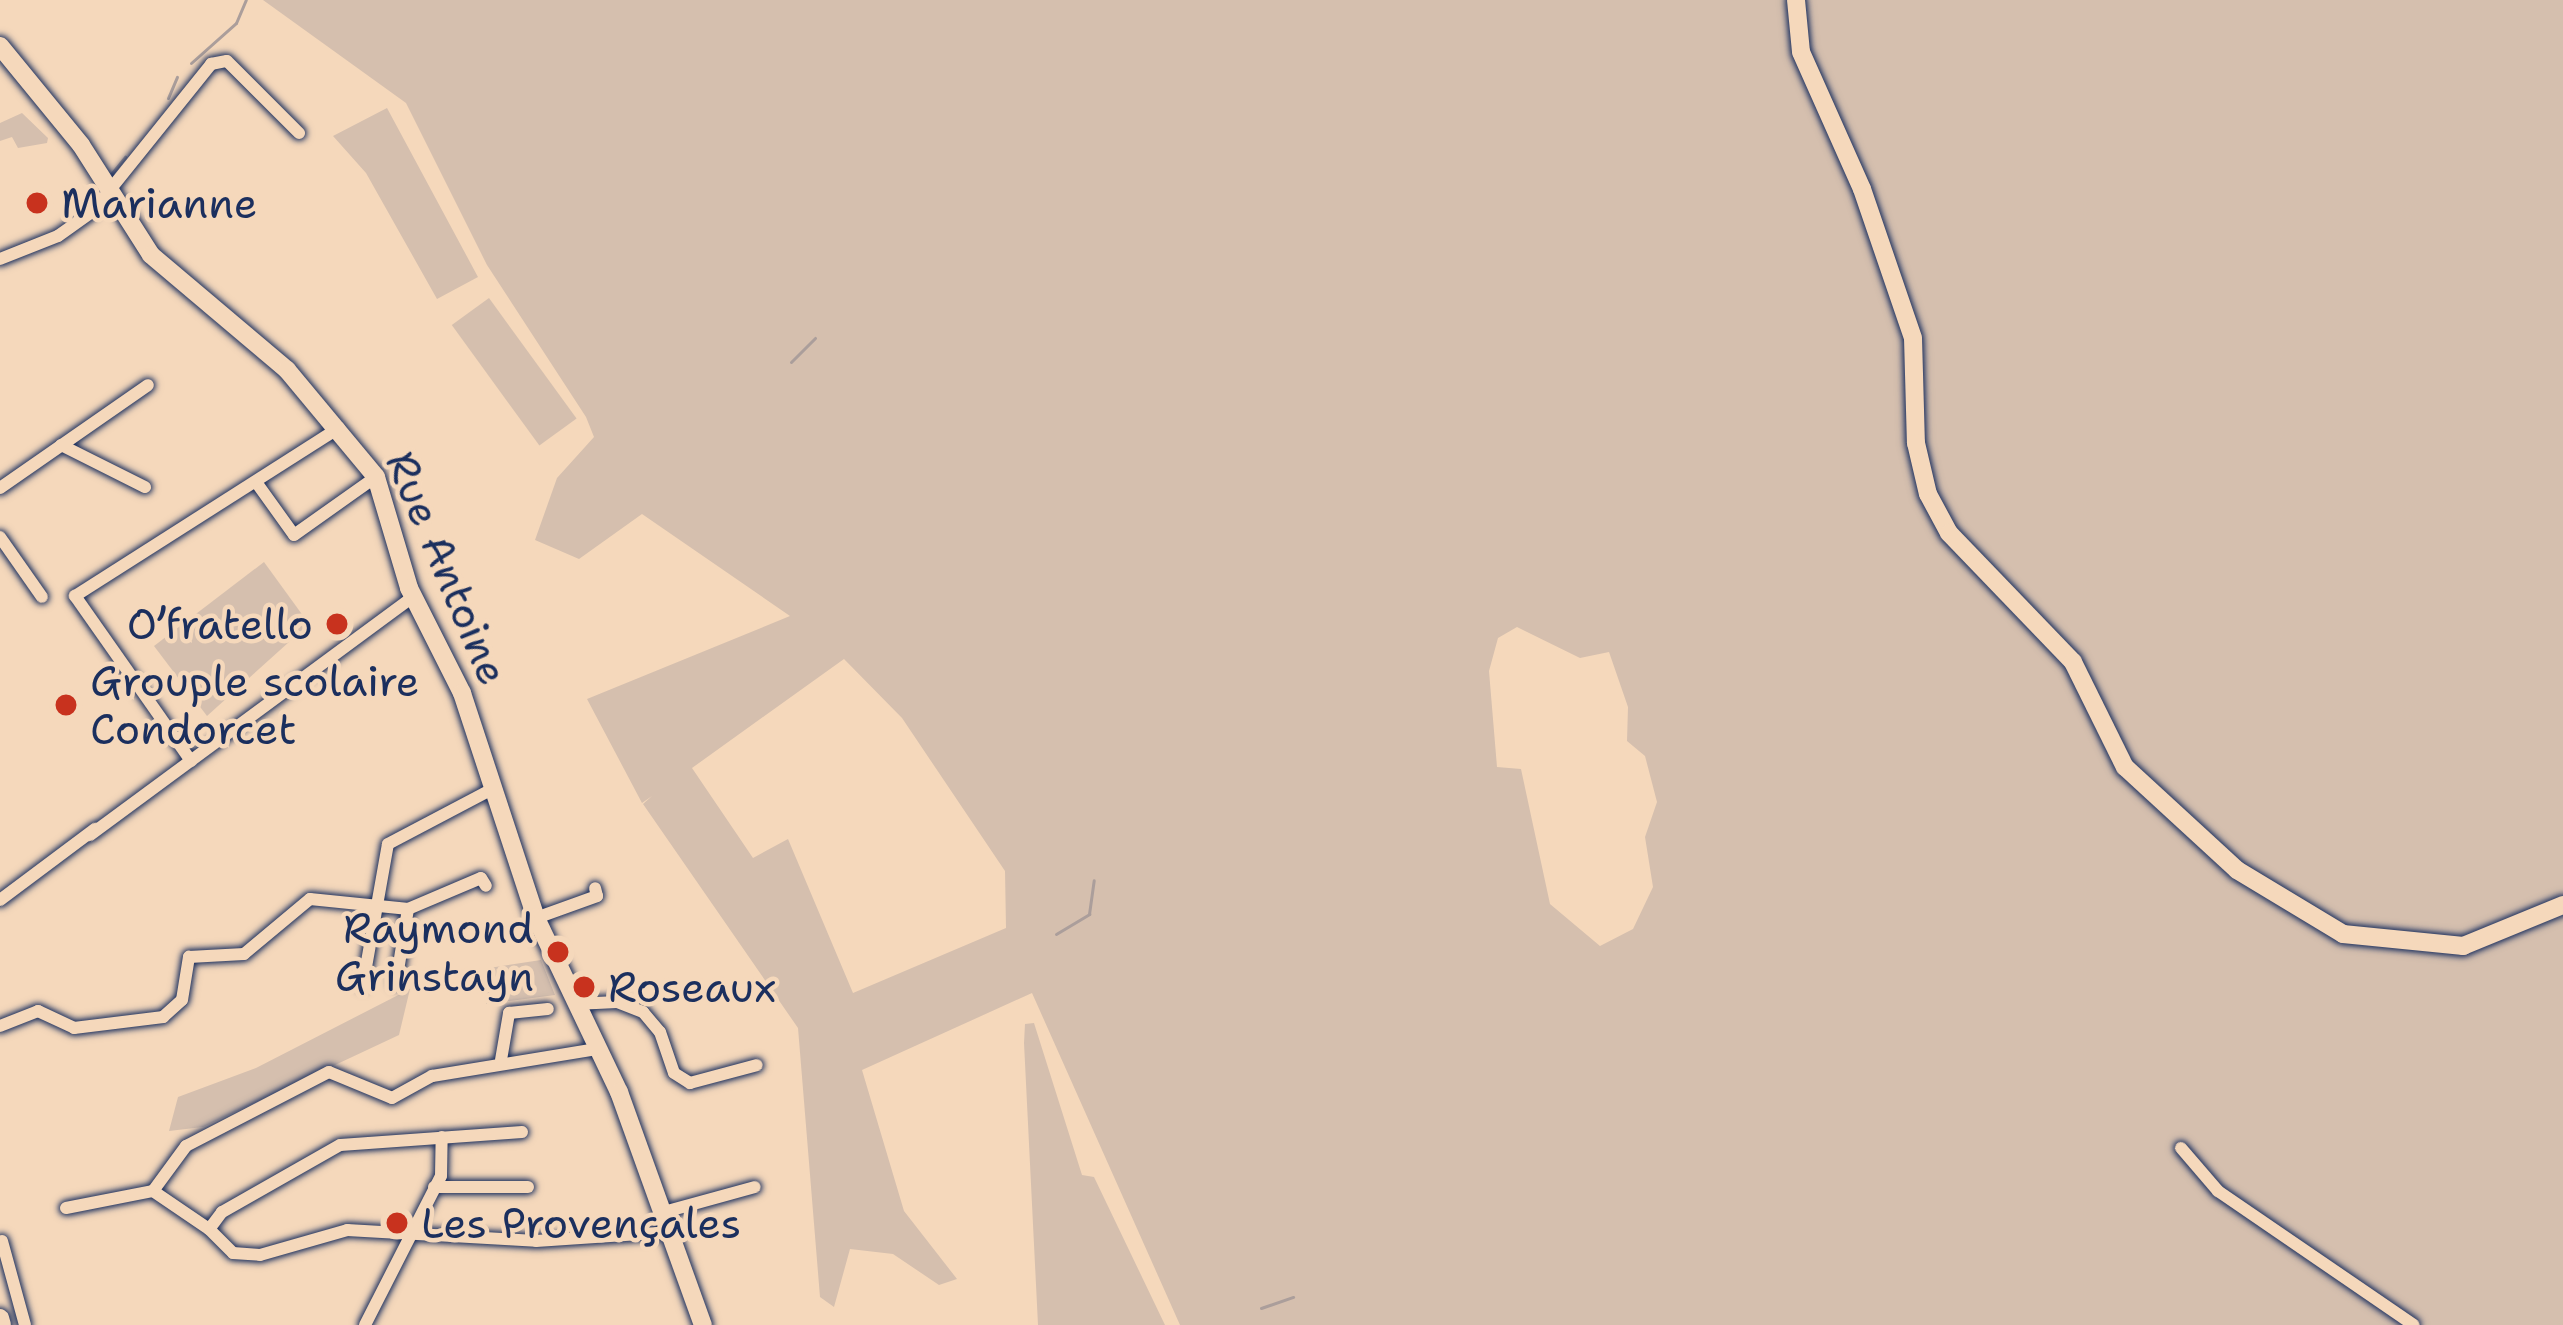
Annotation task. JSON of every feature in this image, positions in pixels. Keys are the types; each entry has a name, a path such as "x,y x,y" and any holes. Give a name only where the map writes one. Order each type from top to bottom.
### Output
{"street":[{"path":"1796,0 1801,52 1862,189 1913,338 1916,443 1928,494 1949,533 2074,662 2125,767 2224,860 2343,934 2463,946 2563,905"},
{"name":"Rue Antoine","path":"0,46 111,193 151,256 287,370 340,427 376,476 414,596 462,693 536,918 597,1048 664,1212 703,1325"},
{"path":"0,259 58,236 111,193 211,64 226,61 237,69 299,134"},
{"path":"0,488 148,385"},
{"path":"190,761 75,596 340,427"},
{"path":"61,446 145,487"},
{"path":"256,482 295,535 376,476"},
{"path":"0,537 42,597"},
{"path":"0,900 414,596"},
{"path":"363,984 377,903 395,838 494,788"},
{"path":"0,1027 38,1011 74,1028 163,1017 182,1000 189,957 244,954 310,899 408,910 482,878 486,886"},
{"path":"536,918 597,896 595,888"},
{"path":"396,983 408,910"},
{"path":"574,1004 617,1002 643,1012 660,1032 674,1072 690,1082 757,1065"},
{"path":"501,1060 509,1013 548,1009"},
{"path":"66,1208 153,1191 187,1146 329,1072 392,1098 432,1076 479,1074 501,1060 597,1048"},
{"path":"209,1228 222,1212 340,1144 522,1132"},
{"path":"365,1325 434,1187 442,1137"},
{"path":"2181,1148 2218,1191 2414,1325"},
{"path":"434,1187 527,1187"},
{"path":"664,1212 755,1187"},
{"path":"153,1191 209,1228 233,1253 260,1255 347,1230 536,1241 670,1232"},
{"path":"2,1240 25,1325"}],"shaded area":[{"path":"263,0 2563,0 2563,1325 1180,1325 1032,993 862,1070 904,1211 957,1279 939,1285 893,1254 850,1249 834,1307 820,1297 798,1028 643,804 652,796 642,803 587,699 790,616 642,514 579,559 535,540 557,478 594,437 586,417 487,265 406,103","holes":["1517,627 1580,658 1609,652 1628,707 1627,741 1645,756 1657,802 1645,837 1653,887 1633,929 1600,946 1550,904 1521,769 1497,767 1489,671 1498,638","844,659 902,718 1005,871 1006,928 853,993 788,839 753,858 692,768"]},
{"path":"387,108 478,277 437,299 366,173 333,136"},
{"path":"22,113 48,138 47,143 18,148 12,137 0,141 0,123"},
{"path":"489,298 577,419 539,446 452,325"},
{"path":"264,562 309,624 207,716 154,646"},
{"path":"541,960 555,995 486,1004 489,968"},
{"path":"410,989 399,1035 203,1127 169,1131 178,1097 256,1068"},
{"path":"1034,1023 1082,1175 1094,1177 1165,1325 1038,1325 1024,1043 1025,1024"}],"waterway":[{"path":"191,63 236,23 246,0"},
{"path":"168,98 177,77"},
{"path":"112,173 125,157"},
{"path":"791,362 815,338"},
{"path":"1056,934 1089,914 1094,880"},
{"path":"1261,1308 1293,1297"}],"place":[{"name":"Marianne","path":"37,203"},
{"name":"O’fratello","path":"337,624"},
{"name":"Grouple scolaire Condorcet","path":"66,705"},
{"name":"Raymond Grinstayn","path":"558,952"},
{"name":"Roseaux","path":"584,987"},
{"name":"Les Provençales","path":"397,1223"}]}
